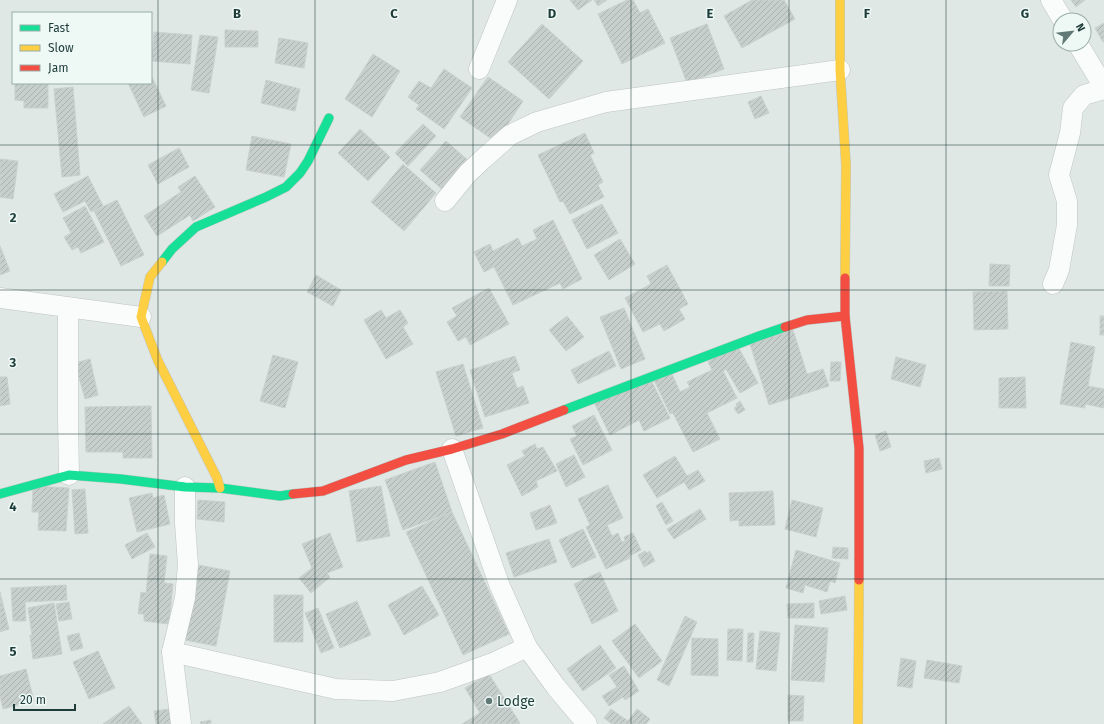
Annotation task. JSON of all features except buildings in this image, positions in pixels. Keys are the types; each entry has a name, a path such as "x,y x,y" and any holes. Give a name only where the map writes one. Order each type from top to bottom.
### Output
{"street":[{"path":"479,69 507,0"},
{"path":"840,0 840,70 846,165 845,316 859,448 858,724"},
{"path":"1051,0 1058,12"},
{"path":"1053,284 1059,270 1068,225 1067,201 1059,175 1070,133 1073,108 1084,95 1104,88 1083,52"},
{"path":"445,202 468,173 510,135 537,122 606,102 840,70"},
{"path":"220,488 217,478 158,361 141,317 150,277 172,249 196,227 244,207 286,187 300,174 329,118"},
{"path":"0,298 141,317"},
{"path":"68,308 68,418 70,475"},
{"path":"0,494 70,475 121,479 184,487 220,488 280,496 323,491 406,460 452,449 502,434 759,336 807,320 845,316"},
{"path":"452,449 500,584 527,647 556,687 587,724"},
{"path":"181,724 172,652 185,598 188,565 184,487"},
{"path":"172,652 336,689 393,691 440,682 493,662 527,647"}],"traffic: fast":[{"path":"162,262 172,249 196,227 286,187 300,173 308,161 329,118"},
{"path":"564,410 785,327"},
{"path":"0,494 69,475 121,479 185,487 220,488 280,496 293,494"}],"traffic: slow":[{"path":"840,0 840,70 846,165 845,278"},
{"path":"162,262 150,277 141,317 158,361 217,478 220,488"},
{"path":"858,724 859,580"}],"traffic: jam":[{"path":"845,278 845,316 859,448 859,580"},
{"path":"785,327 807,320 845,316"},
{"path":"293,494 323,491 406,460 452,449 502,434 564,410"}],"place":[{"name":"Lodge","path":"489,701"}]}
